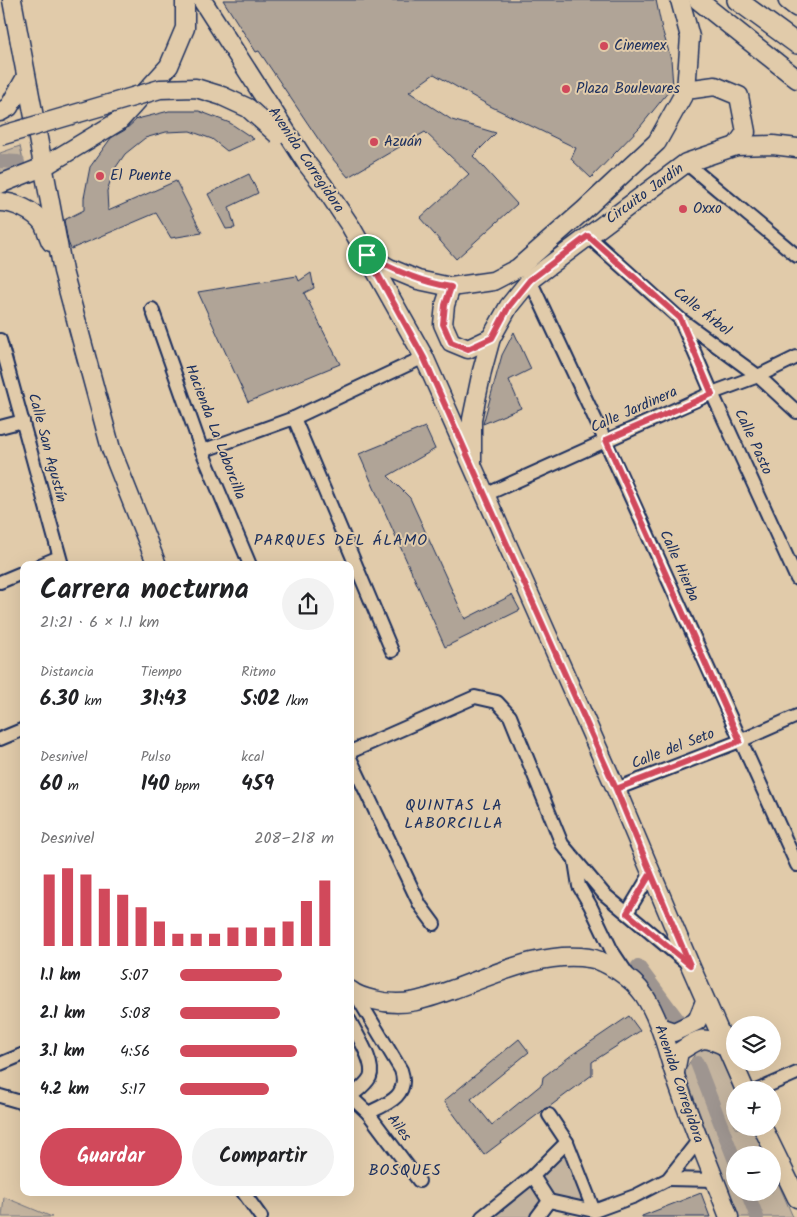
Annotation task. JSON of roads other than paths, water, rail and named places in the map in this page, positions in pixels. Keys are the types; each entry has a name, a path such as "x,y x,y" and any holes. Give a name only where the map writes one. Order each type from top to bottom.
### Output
{"main road":[{"path":"12,0 63,271 111,449 155,561"},
{"path":"0,184 43,167 119,121 169,66 185,28 185,0"},
{"name":"Avenida Corregidora","path":"202,0 307,164 337,205 424,358 616,789 705,1001 741,1081"},
{"path":"680,0 690,37 686,90 715,86 739,96 746,132 736,146"},
{"path":"698,0 797,79"},
{"path":"737,0 797,44"},
{"path":"788,0 797,7"},
{"path":"0,112 9,107 26,77"},
{"path":"0,136 160,89 196,88 222,96 248,108 307,164"},
{"name":"Circuito Jardín","path":"367,255 389,268 418,280 451,287 493,281 518,268 657,142 686,90"},
{"name":"Circuito Jardín","path":"472,467 472,419 482,371 492,338 509,306 530,280 686,163 736,146 797,148"},
{"path":"0,202 11,202 43,223 63,271"},
{"path":"451,287 445,305 443,324 451,342 468,349 492,338"},
{"name":"Avenida Corregidora","path":"354,993 384,1003 420,1002 517,966 545,959 569,957 590,958 600,961 624,974 643,994 662,1028 674,1074 698,1141 729,1217"},
{"path":"662,1028 674,1032 697,1021 705,1001"},
{"path":"674,1074 679,1052 699,1039 710,1039 725,1046"},
{"path":"767,1136 794,1189"}],"street":[{"path":"686,163 797,256"},
{"name":"Calle Árbol","path":"588,236 680,318 758,376 797,412"},
{"name":"Calle Hierba","path":"530,280 606,440 797,865"},
{"name":"Hacienda La Laborcilla","path":"152,309 202,451 248,561"},
{"name":"Calle Pasto","path":"680,318 712,394 797,579"},
{"name":"Calle San Agustín","path":"0,340 61,561"},
{"name":"Calle Jardinera","path":"485,495 606,440 758,376 797,357"},
{"path":"202,451 294,418 424,358"},
{"path":"294,418 392,651"},
{"path":"0,427 22,422"},
{"path":"0,582 20,574"},
{"path":"354,750 476,697 497,702 510,716 562,844 604,894 690,965"},
{"name":"Calle del Seto","path":"616,789 740,741 797,716"},
{"path":"0,739 20,731"},
{"path":"354,766 420,905 434,924"},
{"path":"574,858 579,886 612,951 626,970 631,982"},
{"path":"627,913 651,873"},
{"path":"354,994 401,1070 404,1079 403,1088 398,1096 368,1113"},
{"path":"354,1020 369,1017"},
{"name":"Ailes","path":"354,1029 370,1061 372,1070 370,1077 354,1093"},
{"path":"0,1064 20,1056"},
{"path":"779,1081 797,1073"},
{"path":"0,1096 20,1103"},
{"name":"Ailes","path":"354,1100 368,1113 418,1181"},
{"path":"549,1115 567,1142 594,1211"},
{"path":"533,1176 549,1201 594,1211 634,1196 668,1179 698,1141"},
{"path":"482,1217 533,1176 567,1142"},
{"path":"668,1179 690,1181 715,1180"},
{"path":"246,1196 261,1217"},
{"path":"537,1217 549,1201"}],"waterway":[{"path":"0,161 18,162"},
{"path":"638,966 678,1020"},
{"path":"697,1063 729,1146"},
{"path":"751,1201 757,1217"}],"place":[{"name":"Cinemex","path":"604,46"},
{"name":"Plaza Boulevares","path":"566,89"},
{"name":"Azuán","path":"374,142"},
{"name":"El Puente","path":"100,176"},
{"name":"Oxxo","path":"683,209"}],"district":[{"name":"PARQUES DEL ÁLAMO","path":"341,540"},
{"name":"QUINTAS LA LABORCILLA","path":"454,814"},
{"name":"BOSQUES","path":"405,1170"}]}
